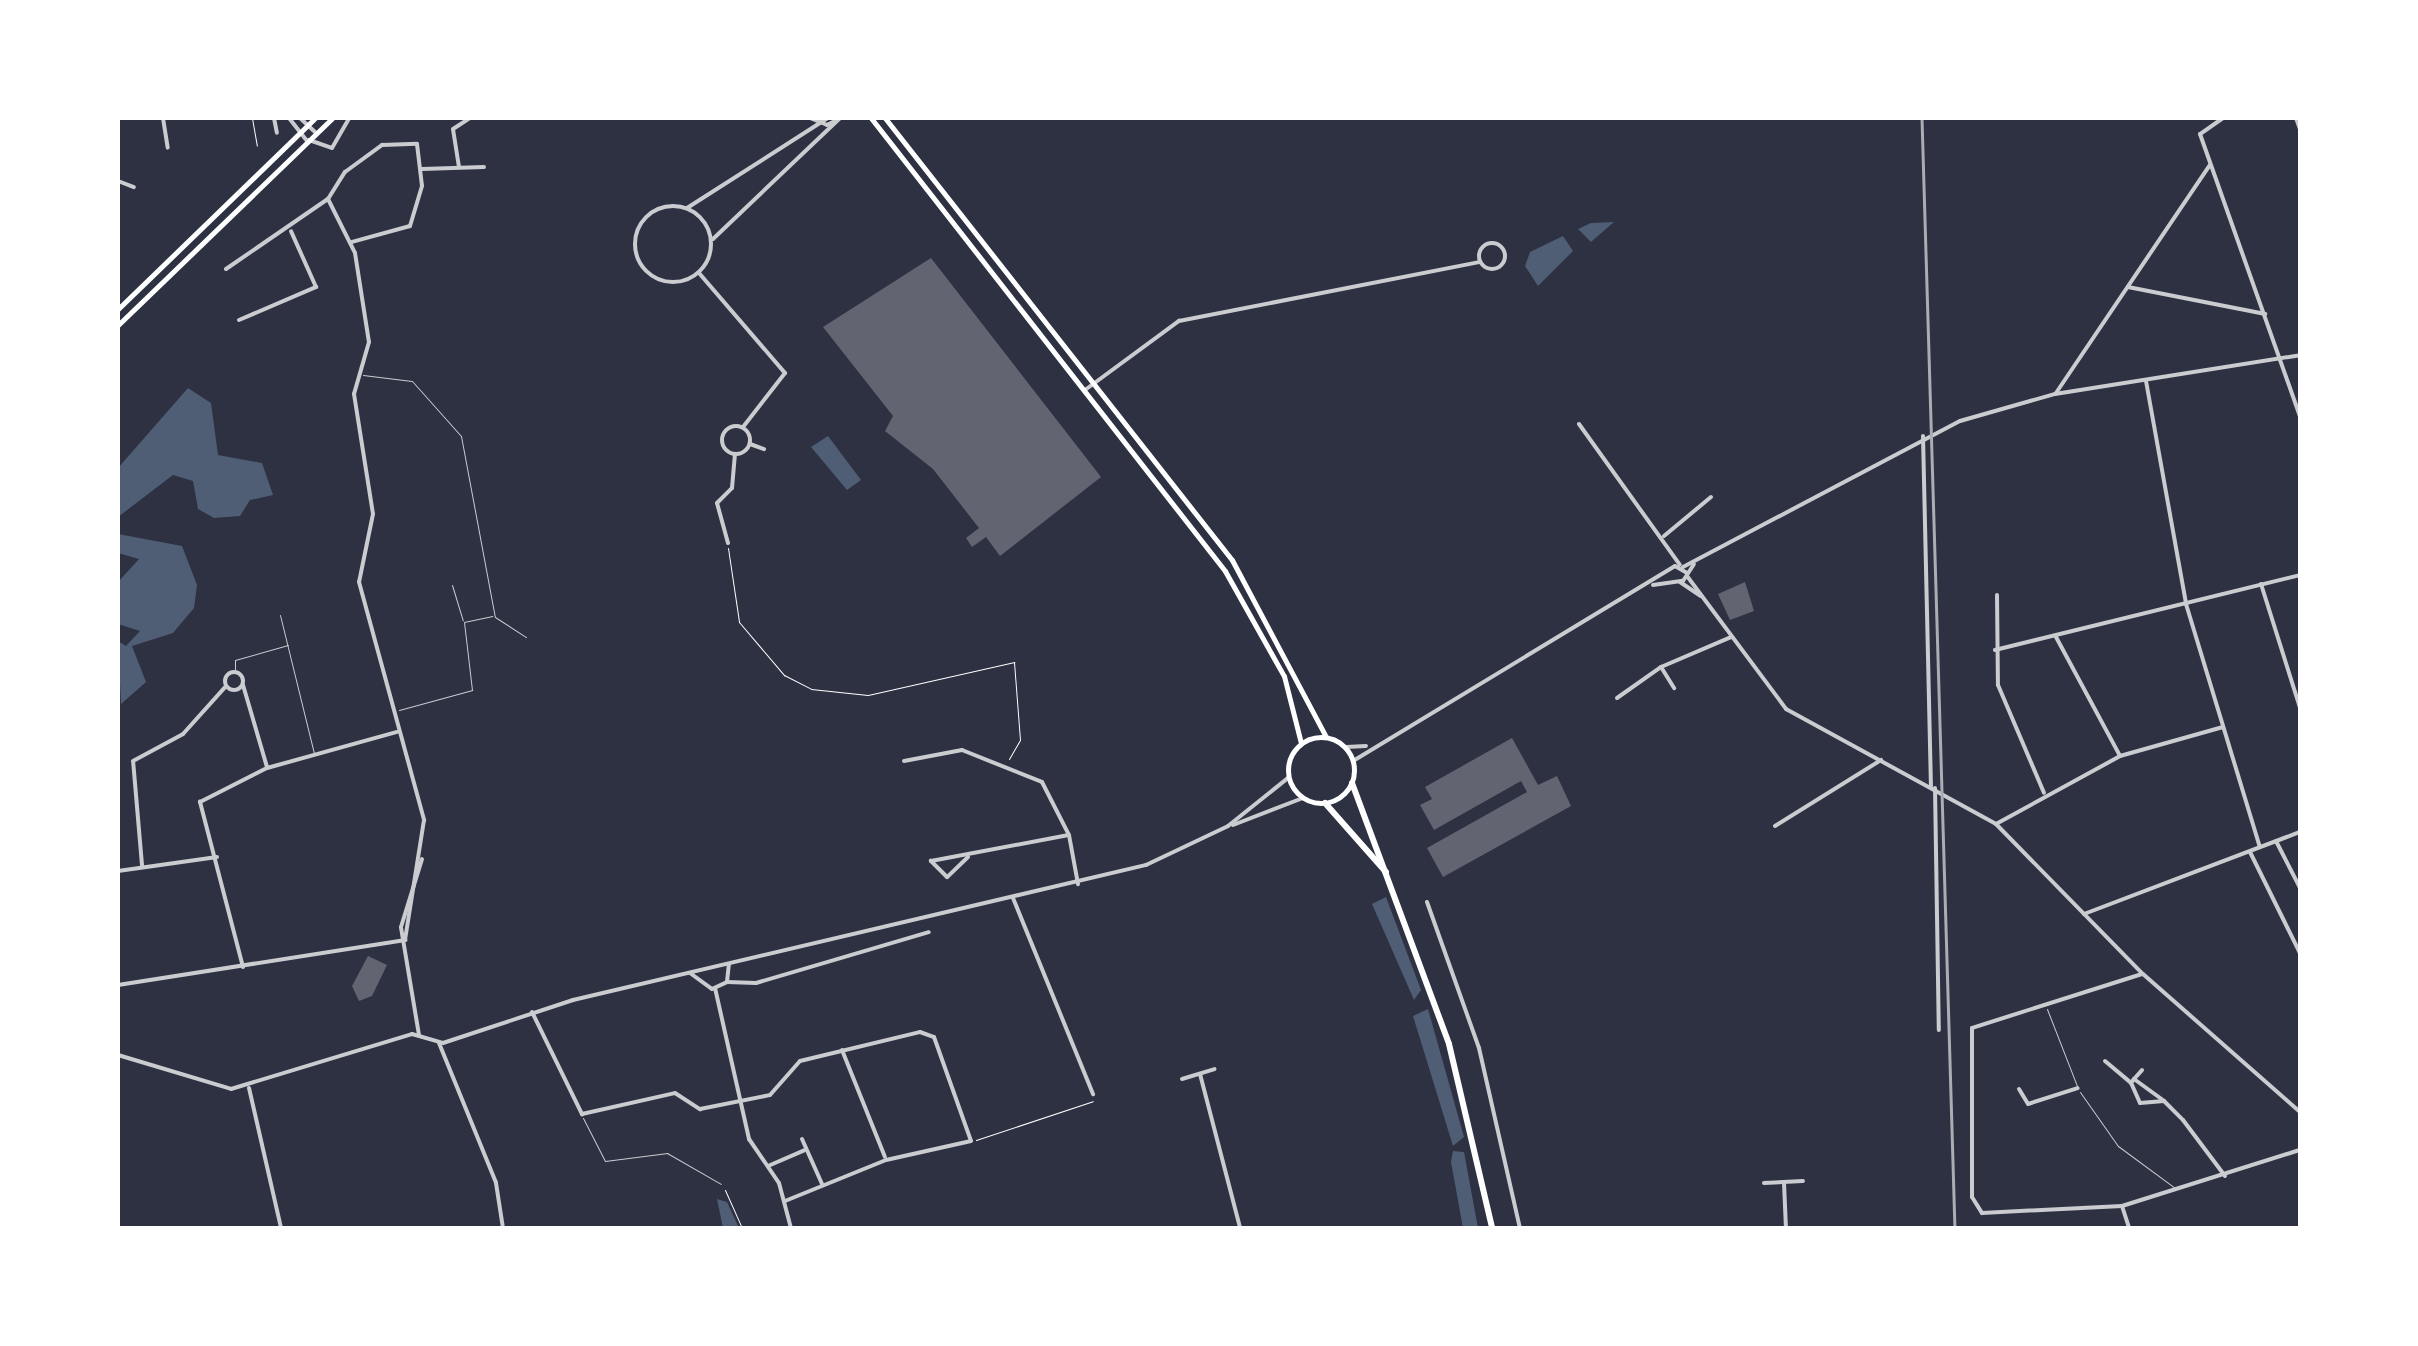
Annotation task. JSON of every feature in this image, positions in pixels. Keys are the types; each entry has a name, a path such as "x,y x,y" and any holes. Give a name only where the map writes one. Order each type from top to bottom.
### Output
{"highway":[{"path":"1352,782 1449,1044 1492,1228"},
{"path":"1326,803 1386,872"}],"main road":[{"path":"118,309 315,118"},
{"path":"118,325 332,118"},
{"path":"871,118 1225,571 1292,696 1301,743 1288,778 1303,798 1326,803 1352,782 1354,762 1346,748 1326,736 1232,560 885,118"},
{"path":"1301,743 1326,736"}],"street":[{"path":"163,118 168,148"},
{"path":"274,118 277,133"},
{"path":"288,118 308,141 331,149 350,118"},
{"path":"300,118 316,133"},
{"path":"459,168 453,127 470,118"},
{"path":"810,118 819,123 840,119"},
{"path":"698,272 658,278 636,250 652,212 688,208 828,118"},
{"path":"2223,118 2200,134 2285,360 2300,417"},
{"path":"2296,118 2300,129"},
{"path":"698,272 729,216 840,119"},
{"path":"226,270 290,231 328,199 345,172 388,142 416,142 422,169 407,230 351,243"},
{"path":"2055,394 2210,165"},
{"path":"422,169 484,166"},
{"path":"118,181 134,186"},
{"path":"328,199 351,243 370,342 354,394 373,514 359,582 424,852 405,940 420,1034"},
{"path":"688,208 711,244"},
{"path":"239,320 316,287 290,231"},
{"path":"1085,390 1180,321 1480,262 1494,269 1504,251 1484,246 1480,262"},
{"path":"698,272 784,373 743,427 722,438 736,454"},
{"path":"2128,287 2268,314"},
{"path":"1354,762 1370,746 1653,585 1672,569 1696,561 1923,436 2055,394 2300,355"},
{"path":"2146,381 2186,604 2260,847"},
{"path":"1579,424 1664,536 1678,582 1706,598"},
{"path":"743,427 750,444 764,449"},
{"path":"1923,436 1939,1030"},
{"path":"728,544 717,504 732,488 736,454 750,444"},
{"path":"1664,536 1711,497"},
{"path":"1672,556 1786,709 1996,824 2143,974 2300,1112"},
{"path":"1653,585 1678,582 1696,561"},
{"path":"1995,650 2300,575"},
{"path":"2261,584 2300,708"},
{"path":"1997,594 1995,650 2006,713 2044,793"},
{"path":"1617,698 1661,666 1731,637"},
{"path":"2056,637 2120,756"},
{"path":"1661,666 1674,688"},
{"path":"142,865 133,761 183,734 235,672 243,685 267,768"},
{"path":"226,686 243,685"},
{"path":"1996,824 2044,793 2120,756 2222,726"},
{"path":"242,967 200,802 267,768 398,732"},
{"path":"1346,748 1370,746"},
{"path":"904,761 955,749 1010,768 1050,790 1070,835 1078,884"},
{"path":"1775,826 1882,760"},
{"path":"1228,826 1288,778"},
{"path":"438,1043 532,1012 1146,866 1228,826 1303,798"},
{"path":"2084,914 2300,832"},
{"path":"968,857 958,850 931,862 947,877 968,857 1070,835"},
{"path":"2276,842 2300,888"},
{"path":"405,940 424,852"},
{"path":"2250,852 2300,953"},
{"path":"118,871 216,857"},
{"path":"1013,898 1095,1093"},
{"path":"1427,902 1479,1048 1520,1228"},
{"path":"715,988 726,982 756,983 930,932"},
{"path":"118,975 118,986 405,940"},
{"path":"726,982 730,964"},
{"path":"690,973 715,988 739,1102 786,1202 790,1228"},
{"path":"2143,974 2045,1001 1972,1028 1972,1197 1982,1213 2122,1206 2300,1150"},
{"path":"532,1012 582,1114 675,1093 700,1109 739,1102 776,1093 800,1061 928,1032 971,1141 886,1160 786,1202"},
{"path":"118,1055 212,1086 250,1088 420,1034 438,1043 496,1183 503,1228"},
{"path":"842,1050 886,1160"},
{"path":"2104,1061 2164,1101 2225,1176"},
{"path":"1182,1080 1215,1069"},
{"path":"2133,1081 2142,1070"},
{"path":"1200,1074 1240,1228"},
{"path":"2133,1081 2140,1104 2164,1101"},
{"path":"250,1088 281,1228"},
{"path":"2019,1089 2028,1104 2078,1088"},
{"path":"802,1139 822,1184"},
{"path":"768,1166 806,1150"},
{"path":"1764,1183 1803,1181"},
{"path":"1784,1182 1786,1228"},
{"path":"2122,1206 2129,1228"}],"lane":[{"path":"360,374 412,381 461,436 495,615 526,637"},
{"path":"393,712 472,690 464,622 452,584"},
{"path":"280,614 315,756"},
{"path":"464,622 495,615"},
{"path":"235,672 235,660 288,646"},
{"path":"2045,1001 2078,1088 2118,1146 2176,1188"},
{"path":"582,1114 605,1161 666,1153 721,1184"}],"path":[{"path":"252,118 258,146"},
{"path":"728,544 738,622 784,674 811,689 868,694 1014,662 1020,740 1010,768"},
{"path":"971,1141 1079,1107 1095,1093"},
{"path":"721,1184 742,1228"}],"water":[{"path":"1614,222 1591,242 1578,229 1591,223"},
{"path":"1563,236 1573,251 1538,286 1525,266 1530,252"},
{"path":"188,388 211,403 218,455 262,463 273,495 250,500 240,516 214,518 198,509 193,481 173,475 118,517 118,468"},
{"path":"828,436 861,480 847,490 811,447"},
{"path":"118,534 182,546 197,585 194,608 173,633 132,646 146,682 121,704 118,641 126,646 140,631 118,624 118,582 139,559 118,553"},
{"path":"1386,897 1421,990 1414,1000 1372,904"},
{"path":"1428,1009 1464,1137 1453,1146 1413,1016"},
{"path":"1453,1151 1464,1152 1478,1228 1463,1228 1451,1162"},
{"path":"717,1199 727,1202 739,1228 723,1228"}],"building":[{"path":"931,258 1101,477 1000,556 986,537 972,547 966,538 979,528 933,469 885,431 893,416 823,327"},
{"path":"1745,582 1754,611 1730,620 1718,594"},
{"path":"1512,738 1538,785 1557,776 1571,806 1443,877 1427,848 1527,792 1521,781 1434,830 1420,805 1432,799 1425,787"},
{"path":"368,956 387,965 372,996 359,1001 352,986"}],"railway":[{"path":"1922,118 1955,1228"}]}
